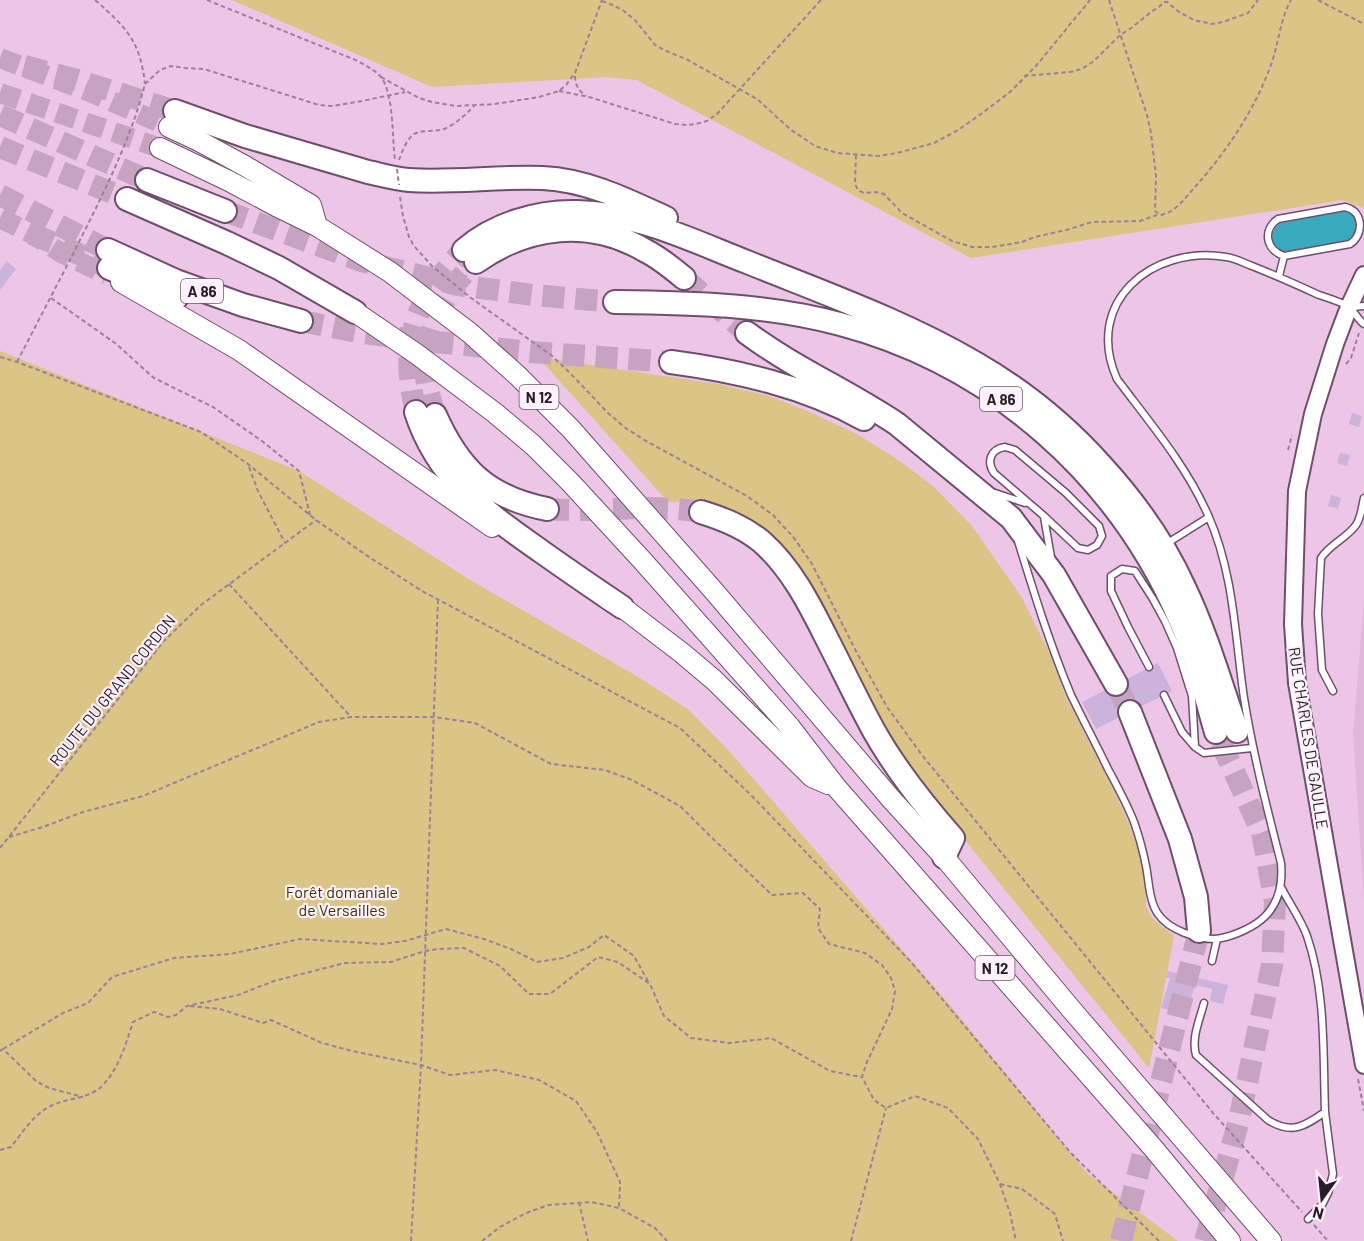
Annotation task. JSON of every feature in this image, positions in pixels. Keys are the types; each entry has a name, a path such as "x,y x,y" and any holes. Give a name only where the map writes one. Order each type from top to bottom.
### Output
{"highway":[{"path":"172,119 199,141 311,205 317,226"},
{"path":"172,119 245,136 310,156 396,178 429,181 544,178 583,184 659,215 838,299"},
{"name":"N 12","path":"160,148 317,226 390,272 470,333 518,376 571,429 713,590 1271,1241"},
{"path":"147,180 225,211"},
{"name":"N 12","path":"127,199 279,268 355,312 418,355 533,445 641,559 790,727 836,787 1154,1149 1230,1241"},
{"path":"684,278 646,250 627,241 608,234 570,229 532,234 499,248 470,256 473,242 501,227 540,214 598,213 666,231 838,299 948,348 996,376 1034,402 1066,429 1103,467 1142,516 1162,547"},
{"path":"108,264 125,284 239,350 505,536 622,607"},
{"name":"A 86","path":"108,264 176,281 303,327"},
{"name":"A 86","path":"615,302 727,305 839,323 933,358 998,398 1035,424 1066,452 1110,501 1148,556 1185,631 1202,679 1226,731 1197,616 1162,547"},
{"path":"747,333 770,350 877,410 897,424 1011,518 1054,575 1116,684"},
{"path":"671,362 752,376 794,388 860,416 971,484"},
{"path":"547,508 512,499 479,480 465,466 425,414 425,437 433,453 473,500 503,525 622,607 682,653 714,680 812,777 836,787"},
{"path":"701,512 731,522 753,536 772,552 792,576 813,611 893,764 952,838 944,857"},
{"path":"1130,712 1180,839 1208,935"},
{"path":"1154,1149 1159,1174 1215,1241"}],"main road":[{"name":"RUE CHARLES DE GAULLE","path":"1364,275 1356,307 1335,344 1313,414 1297,491 1293,624 1297,683 1364,1065"}],"lane":[{"path":"1345,207 1354,209 1361,216 1364,227 1355,242 1284,256 1275,252 1268,243 1268,232 1278,219 1345,207"},
{"path":"1011,518 1049,641 1064,679 1133,820 1158,915 1166,923 1196,936 1244,931 1255,925 1264,918 1278,896 1281,887 1281,863 1252,748 1230,589 1224,562 1209,517 1186,473 1117,379 1108,350 1111,317 1126,288 1137,278 1170,262 1192,256 1211,255 1230,258 1356,307 1363,324"},
{"path":"1279,276 1284,256"},
{"path":"1005,447 1015,450 1066,493 1099,526 1102,536 1097,545 1088,550 1078,548 1044,516 991,469 990,459 996,450 1005,447"},
{"path":"971,484 1029,504"},
{"path":"1333,691 1322,670 1318,615 1321,558 1326,550 1356,526 1364,498"},
{"path":"1044,516 1054,575"},
{"path":"1162,547 1209,517"},
{"path":"1149,667 1111,591 1111,576 1122,569 1135,571 1153,599 1177,648 1192,696 1195,747"},
{"path":"1164,695 1182,732 1195,747 1204,753 1252,748"},
{"path":"1281,887 1306,934 1316,968 1321,1000 1326,1112 1333,1174 1322,1205 1308,1219"},
{"path":"1208,935 1212,961"},
{"path":"1204,1003 1195,1039 1196,1055 1268,1120 1278,1126 1299,1127 1326,1112"}],"path":[{"path":"17,362 110,177 136,116 145,84 142,62 134,39 117,19 95,0"},
{"path":"207,0 358,61 381,78 406,92 432,102 455,106 475,105 539,97 560,91 589,97 659,120 687,125 707,121 717,114 821,0"},
{"path":"560,91 575,73 602,0 624,11 635,20 655,45 688,60 757,99 790,129 815,146 837,153 889,155 945,138 1010,92 1036,66 1090,0"},
{"path":"1109,0 1142,97 1151,133 1156,176 1154,207 1157,214"},
{"path":"1024,76 1082,69 1094,61 1120,35 1159,8 1164,2 1194,20 1212,24 1248,13 1258,0"},
{"path":"856,155 855,184 858,190 864,193 884,194 902,213 952,241 972,247 992,247 1022,242 1092,222 1140,221 1157,214 1163,215 1180,204 1215,165 1245,119 1272,61 1281,22 1291,0"},
{"path":"1318,0 1364,24"},
{"path":"145,84 160,70 171,66 204,69 319,105 342,104 406,92"},
{"path":"575,73 576,85 589,97"},
{"path":"381,78 388,94 403,216 409,237"},
{"path":"397,169 401,153 410,137 416,133 446,128 475,105"},
{"path":"51,298 115,343 154,378 213,408 262,441 298,471 310,515"},
{"path":"1353,350 1363,324"},
{"path":"0,357 201,432 248,464 316,520 422,591 680,728 751,795 912,963 1070,1152 1159,1241"},
{"path":"248,464 258,490 285,543"},
{"name":"ROUTE DU GRAND CORDON","path":"0,848 164,641 201,605 316,520"},
{"path":"229,584 351,717"},
{"path":"411,1241 422,1065 438,599"},
{"path":"9,837 143,796 319,722 351,717 434,717 475,723 551,764 605,770 632,780 680,806 772,894 803,893 820,909 818,928 829,944 865,953 882,965 891,978 895,991 892,1009 862,1077 874,1100 886,1108"},
{"path":"85,1097 49,1088 36,1081 1,1050 63,1013 88,1003 112,977 174,958 230,954 300,939 382,944 405,941 446,929 484,939 537,962 562,958 589,947 604,935 634,956 664,1016 690,1038 730,1043 771,1038 830,1071 862,1077"},
{"path":"0,1150 11,1147 32,1120 52,1105 85,1097 103,1085 122,1055 133,1022 154,1012 168,1017 176,1015 187,1006 238,995 274,981 345,963 391,962 425,951 464,948 500,966 529,994 550,993 598,957 618,962 650,984"},
{"path":"187,1006 220,1009 263,1023 271,1020 322,1043 352,1052 422,1065 450,1075 495,1070 539,1080 576,1101 597,1132 620,1182 619,1208"},
{"path":"886,1108 915,1096 948,1108 978,1139 1000,1184 1016,1241"},
{"path":"851,1241 886,1108"},
{"path":"1000,1184 1022,1189 1055,1214 1063,1241"},
{"path":"579,1202 588,1241"},
{"path":"482,1241 500,1227 526,1213 549,1205 591,1202 619,1208 655,1228 668,1241"}],"shaded area":[{"path":"1364,601 1364,901 1353,735"}],"green space":[{"path":"232,0 1364,0 1364,208 1343,200 971,258 637,80 606,77 432,87"},
{"name":"Forêt domaniale de Versailles","path":"0,351 299,471 472,581 635,675 688,709 730,752 949,1004 1087,1173 1178,1241 0,1241"},
{"path":"538,357 718,384 769,396 805,410 857,434 900,461 934,487 972,526 1021,596 1050,654 1066,697 1131,828 1139,851 1146,886 1146,906 1152,918 1174,936 1149,1068 972,849 906,761 867,695 813,588 791,559 718,507 693,501 668,502"}],"water":[{"path":"1345,211 1354,215 1359,227 1353,238 1349,240 1285,252 1276,246 1272,239 1280,223"}],"building":[{"path":"7,261 16,269 0,290 0,270"},
{"path":"1352,413 1362,416 1359,427 1349,424"},
{"path":"1340,453 1350,455 1347,466 1337,463"},
{"path":"1331,495 1341,498 1338,509 1328,506"},
{"path":"1158,663 1172,691 1096,729 1082,702"},
{"path":"1168,971 1228,985 1223,1004 1210,1001 1212,989 1195,985 1186,1015 1161,1008 1170,978 1166,977"}],"tunnel":[{"path":"0,58 95,94 169,127"},
{"path":"24,66 175,111"},
{"path":"0,93 160,148"},
{"path":"0,115 147,180"},
{"path":"0,147 127,199"},
{"path":"0,195 108,250"},
{"path":"225,211 361,261 458,285 533,295 615,302"},
{"path":"0,218 32,234 63,254 107,275"},
{"path":"32,234 109,268"},
{"path":"416,412 409,365 415,324 422,305 433,287 464,250"},
{"path":"435,415 426,378 427,350 440,309 464,274"},
{"path":"684,278 747,333"},
{"path":"301,321 363,333 417,340 532,352 671,362"},
{"path":"547,509 663,508 701,512"},
{"path":"1116,684 1130,712"},
{"path":"1205,1241 1239,1120 1272,965 1275,902 1262,833 1216,732"},
{"path":"1121,1241 1199,931"}]}
